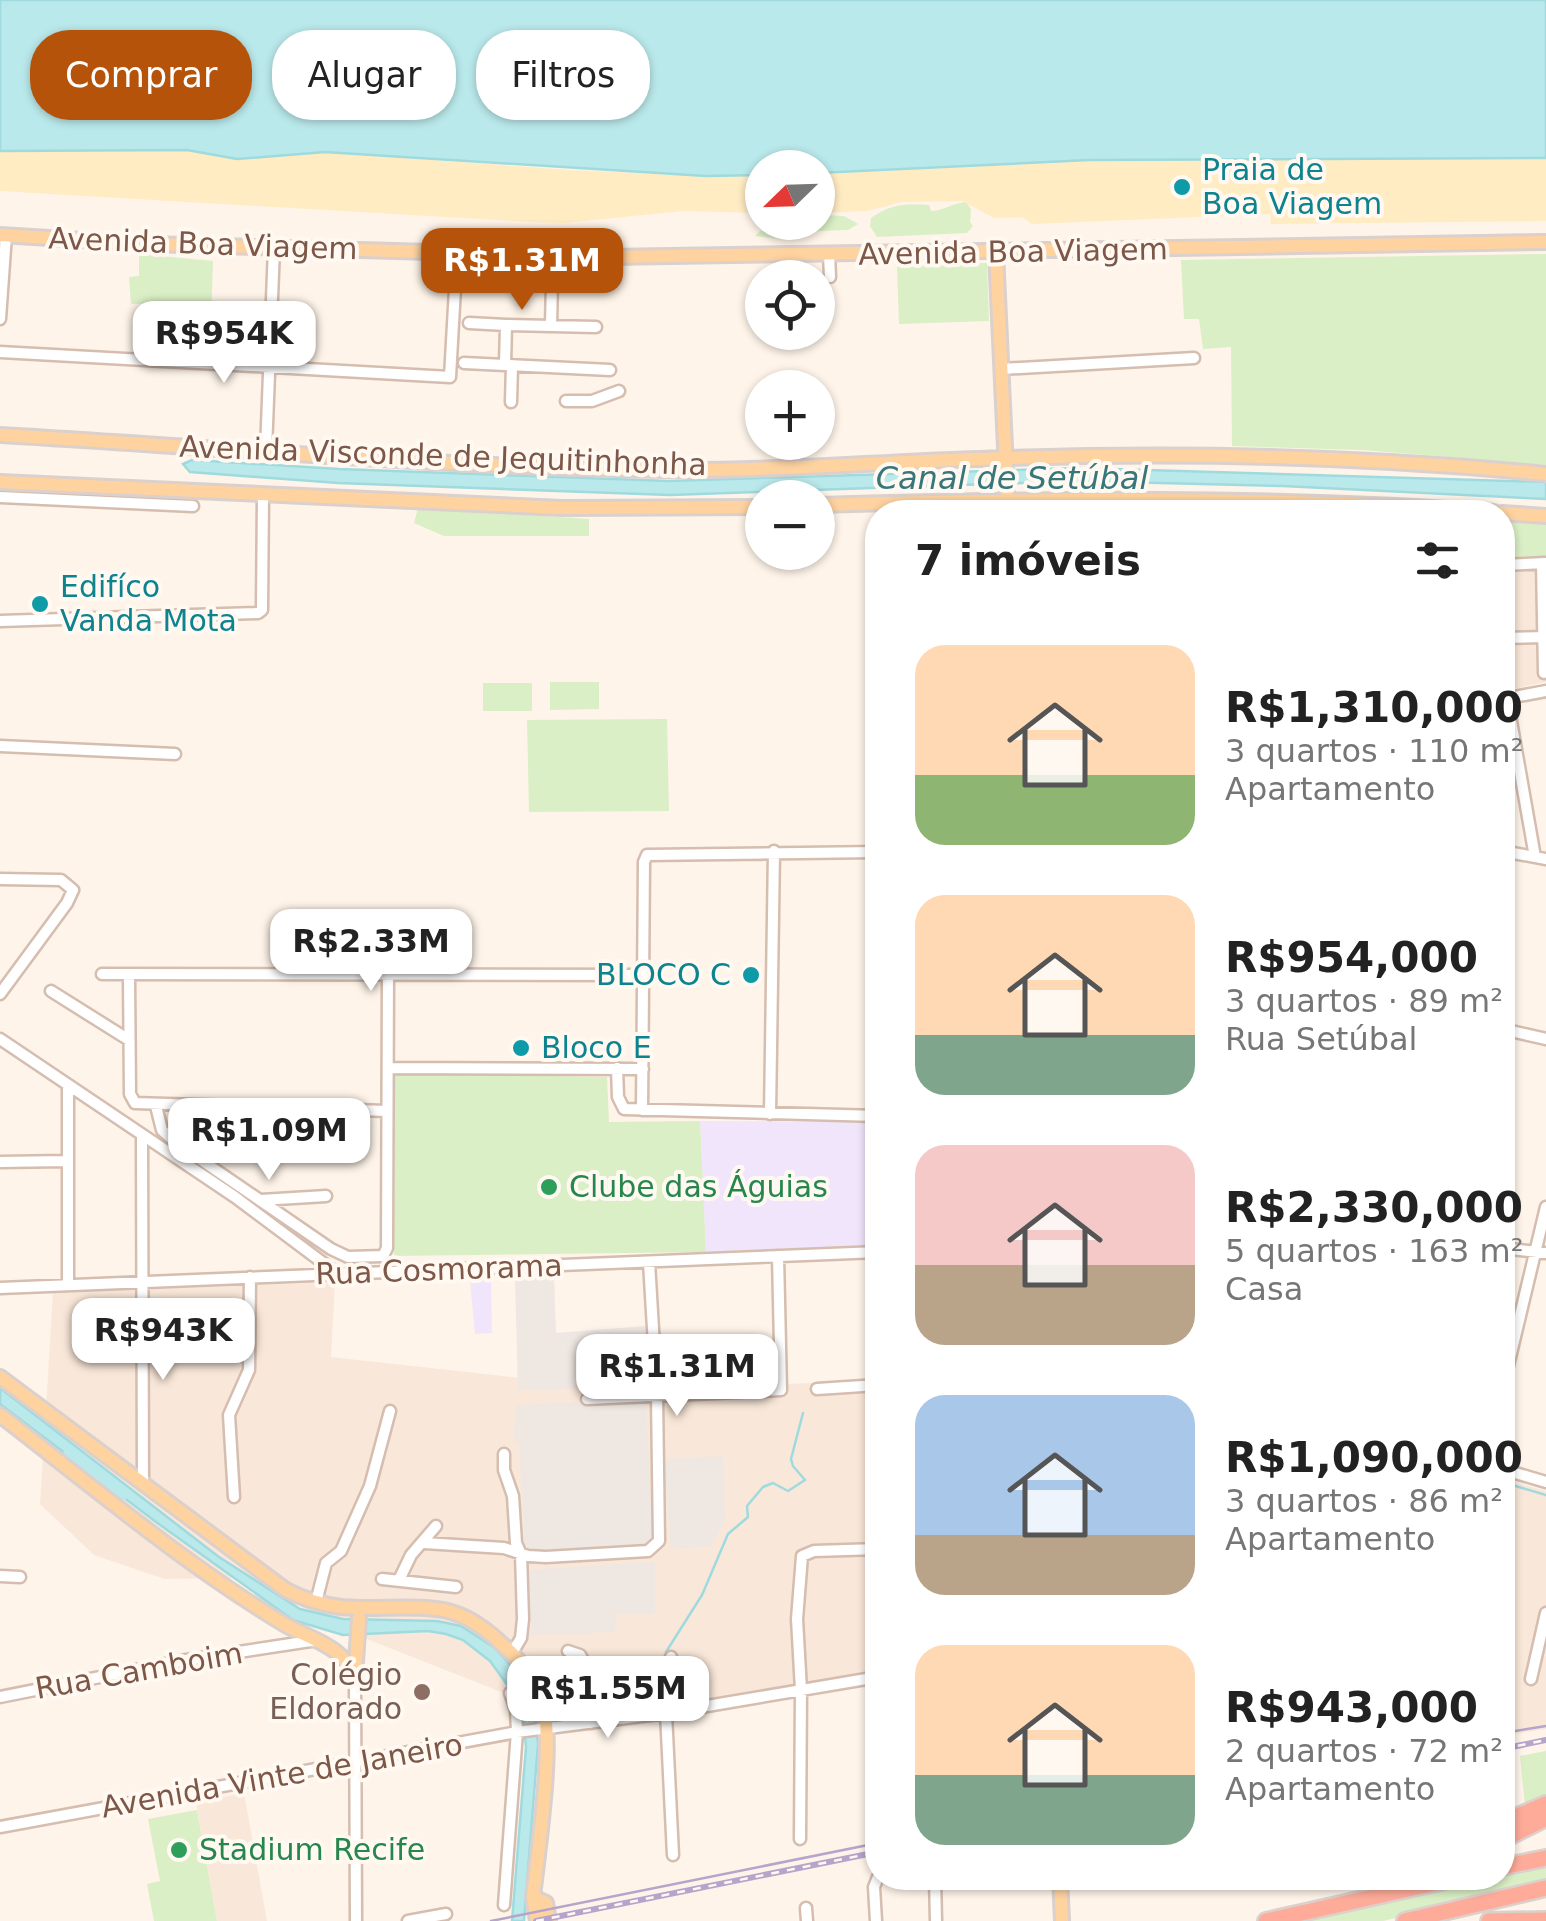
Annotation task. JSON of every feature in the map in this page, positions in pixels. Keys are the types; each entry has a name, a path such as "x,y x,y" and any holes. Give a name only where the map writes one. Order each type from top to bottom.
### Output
{"highway":[{"path":"1515,1817 1546,1804"},
{"path":"1515,1834 1546,1818"},
{"path":"1515,1865 1546,1858"},
{"path":"1405,1921 1546,1888"},
{"path":"1344,1895 1355,1890"},
{"path":"1271,1920 1362,1890"},
{"path":"1271,1920 1404,1890"},
{"path":"1490,1921 1546,1920"}],"main road":[{"name":"Avenida Boa Viagem","path":"3,235 274,248 608,257 1546,242"},
{"path":"996,252 1007,499"},
{"name":"Avenida Visconde de Jequitinhonha","path":"0,436 549,467 680,470 1295,456 1546,474"},
{"name":"Avenida Visconde de Jequitinhonha","path":"0,482 628,510 745,507"},
{"path":"976,500 1092,500"},
{"path":"835,504 865,504"},
{"path":"1515,514 1546,516"},
{"path":"0,1377 286,1590 358,1614 442,1609 473,1622 512,1653 536,1684 546,1729 539,1876 533,1898 537,1921"},
{"path":"0,1415 124,1511 286,1625 344,1658 355,1678"},
{"path":"355,1678 358,1614"},
{"path":"1061,1890 1062,1921"},
{"path":"533,1898 546,1903 549,1921"}],"street":[{"path":"0,319 3,235"},
{"path":"266,450 274,248"},
{"path":"0,352 450,376 457,253"},
{"path":"828,254 829,260"},
{"path":"551,326 552,281"},
{"path":"469,323 596,327"},
{"path":"506,325 511,402"},
{"path":"1000,369 1194,358"},
{"path":"464,363 610,370"},
{"path":"566,400 592,400 619,391"},
{"path":"0,621 252,615 262,610 263,494"},
{"path":"0,498 193,506"},
{"path":"1515,564 1544,563 1544,673"},
{"path":"1515,638 1542,637"},
{"path":"1515,697 1546,690"},
{"path":"1515,744 1540,858 1515,853"},
{"path":"0,746 174,754"},
{"path":"770,1114 774,851"},
{"path":"642,1110 647,855 865,852"},
{"path":"0,878 61,880 72,890 67,904 0,994"},
{"path":"102,974 643,975"},
{"path":"156,1106 165,1134 337,1253 378,1257 386,1253 388,974"},
{"path":"129,976 135,1104 386,1110"},
{"path":"51,992 129,1040"},
{"path":"1515,1032 1546,1040"},
{"path":"0,1038 235,1197 338,1274"},
{"path":"388,1068 643,1069"},
{"path":"617,1068 619,1103 624,1109 865,1116"},
{"path":"68,1086 68,1286"},
{"path":"142,1137 142,1484"},
{"path":"0,1162 65,1161"},
{"path":"260,1200 326,1196"},
{"path":"1515,1343 1540,1252 1546,1207"},
{"path":"1515,1249 1540,1252"},
{"name":"Rua Cosmorama","path":"0,1288 865,1253"},
{"path":"586,1399 781,1390 778,1256"},
{"path":"424,1544 504,1548 546,1557 648,1551 658,1541 657,1396 649,1262"},
{"path":"234,1497 229,1416 249,1370 250,1277"},
{"path":"818,1389 865,1386"},
{"path":"316,1602 326,1563 342,1552 370,1486 390,1411"},
{"path":"504,1454 520,1554 524,1628 512,1653"},
{"path":"1515,1473 1546,1482"},
{"path":"398,1580 411,1555 436,1526"},
{"path":"800,1838 798,1618 802,1556 814,1551 865,1549"},
{"path":"0,1576 20,1576"},
{"path":"382,1580 456,1587"},
{"path":"1531,1678 1546,1613"},
{"name":"Rua Camboim","path":"278,1646 286,1625"},
{"name":"Rua Camboim","path":"0,1696 317,1640"},
{"path":"568,1652 580,1655 584,1662 591,1723"},
{"path":"671,1657 666,1713 673,1854"},
{"path":"355,1678 356,1921"},
{"name":"Avenida Vinte de Janeiro","path":"0,1826 518,1732 666,1713 865,1679"},
{"path":"504,1905 518,1732 510,1693"},
{"path":"876,1890 876,1921"},
{"path":"935,1890 936,1921"},
{"path":"806,1908 806,1921"},
{"path":"408,1921 446,1914"}],"shaded area":[{"path":"1546,543 1546,682 1515,688 1515,544"},
{"path":"700,1121 865,1122 865,1245 706,1252"},
{"path":"554,1277 556,1333 645,1326 650,1393 594,1395 593,1388 518,1390 515,1278"},
{"path":"491,1278 492,1333 475,1334 470,1281"},
{"path":"335,1282 331,1357 641,1391 865,1381 865,1676 830,1685 528,1730 524,1701 311,1617 286,1593 250,1578 164,1579 94,1555 40,1504 53,1293"},
{"path":"646,1399 653,1540 640,1550 525,1553 519,1442 513,1441 517,1405"},
{"path":"723,1456 725,1520 712,1546 671,1549 664,1459"},
{"path":"1515,1482 1546,1491 1546,1729 1515,1734"},
{"path":"655,1562 655,1614 616,1613 615,1632 530,1635 525,1570"},
{"path":"244,1793 267,1921 217,1921 196,1802"}],"green space":[{"path":"966,202 973,226 967,233 877,237 870,226 871,218 892,207 929,205 931,211"},
{"path":"835,216 858,224 848,230 835,230"},
{"path":"139,254 213,261 211,322 191,320 191,302 131,304 129,277 139,276"},
{"path":"1546,254 1546,465 1362,450 1232,446 1231,347 1203,349 1199,319 1184,319 1181,260"},
{"path":"987,263 989,321 899,324 897,266"},
{"path":"418,508 589,519 589,536 444,536 414,523"},
{"path":"1515,521 1546,522 1546,556 1515,557"},
{"path":"550,682 599,682 599,709 550,710"},
{"path":"483,683 532,683 532,711 483,711"},
{"path":"667,719 669,811 529,812 527,720"},
{"name":"Clube das Águias","path":"395,1073 607,1077 609,1122 700,1121 706,1252 394,1256"},
{"path":"1546,1751 1546,1796 1525,1806 1520,1756"},
{"name":"Stadium Recife","path":"197,1810 217,1921 154,1921 147,1884 160,1881 148,1819"},
{"path":"1546,1863 1546,1882 1515,1889 1515,1871"},
{"path":"1437,1890 1513,1890 1383,1921 1299,1921"}],"sand":[{"path":"187,150 237,159 325,152 569,170 745,175 745,213 683,211 564,223 0,191 0,151"},
{"name":"Praia de Boa Viagem","path":"1546,158 1546,221 1271,224 1270,214 1032,224 1022,217 994,218 962,201 902,202 867,211 835,212 835,172 1089,160"}],"water":[{"path":"0,0 1546,0 1546,158 1089,160 835,172 835,150 745,150 745,175 706,176 325,152 237,159 187,150 0,151"},
{"name":"Canal de Setúbal","path":"192,460 669,481 1079,468 1546,482 1546,499 1078,481 835,489 835,480 745,480 745,492 670,495 338,483 190,472 183,464"},
{"path":"0,1388 219,1557 300,1609 343,1619 437,1621 461,1626 495,1648 522,1678 534,1707 538,1744 524,1921 512,1921 526,1747 522,1705 490,1661 463,1640 446,1634 428,1631 343,1635 293,1620 0,1404"}],"waterway":[{"path":"666,1652 702,1595 728,1534 748,1517 747,1506 763,1487 773,1483 788,1491 805,1480 791,1459 803,1413"},
{"path":"68,1454 122,1496"},
{"path":"1515,1486 1546,1495"}],"tram line":[{"path":"1515,1731 1546,1726"},
{"path":"491,1921 865,1846"}],"railway":[{"path":"1515,1746 1546,1740"},
{"path":"536,1921 865,1855"}],"place":[{"name":"Praia de Boa Viagem","path":"1182,187"},
{"name":"Edifíco Vanda Mota","path":"40,604"},
{"name":"BLOCO C","path":"751,975"},
{"name":"Bloco E","path":"521,1048"},
{"name":"Clube das Águias","path":"549,1187"},
{"name":"Colégio Eldorado","path":"422,1692"},
{"name":"Stadium Recife","path":"179,1850"}]}
